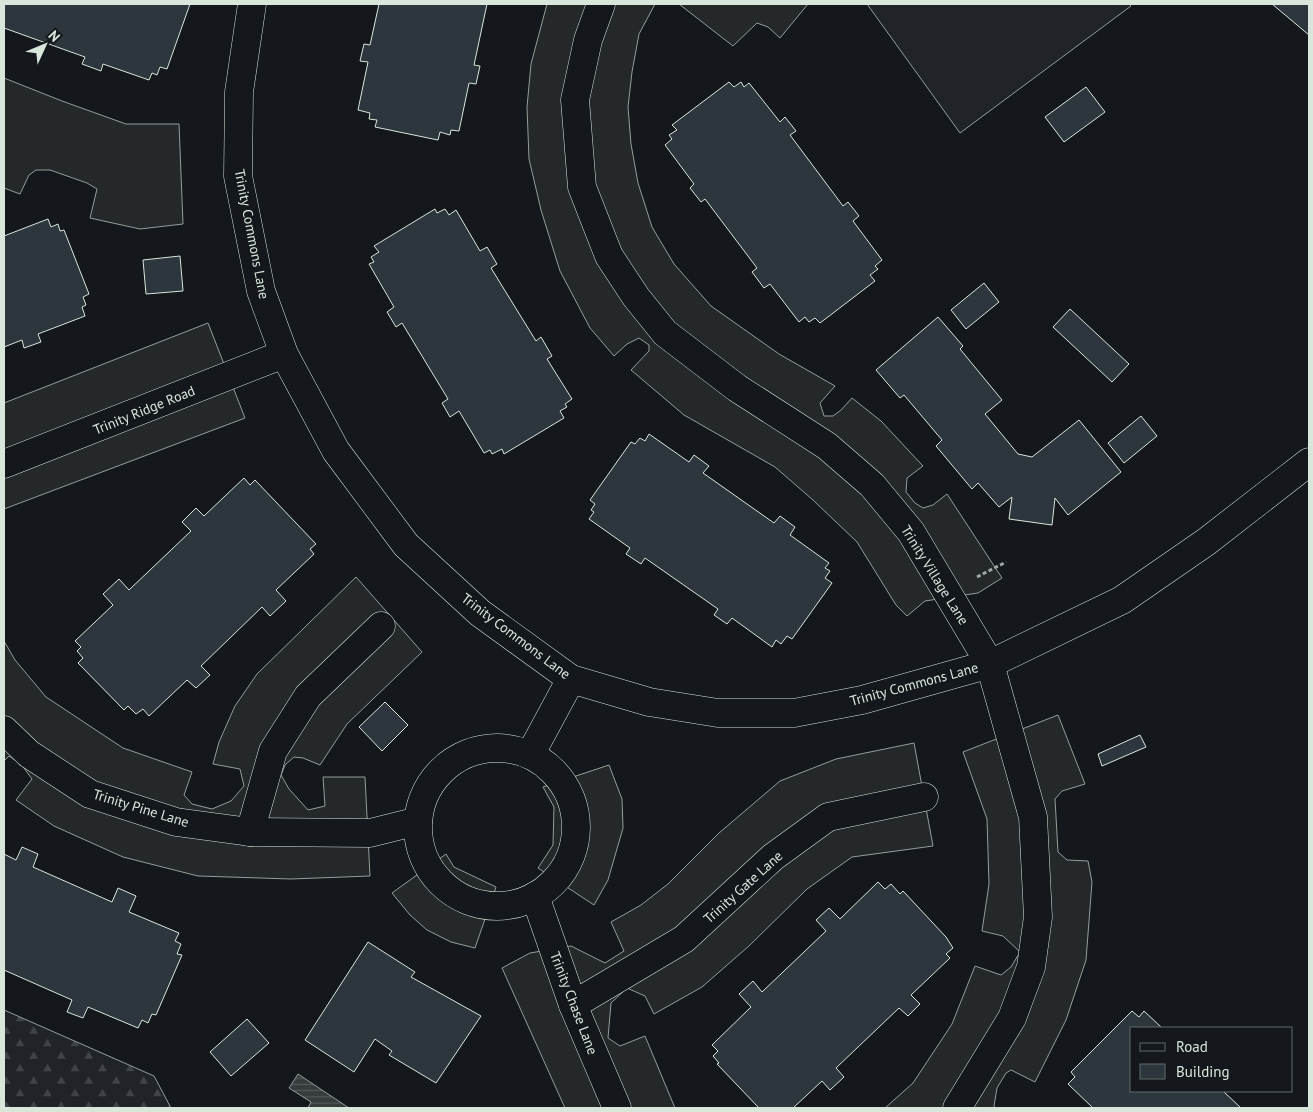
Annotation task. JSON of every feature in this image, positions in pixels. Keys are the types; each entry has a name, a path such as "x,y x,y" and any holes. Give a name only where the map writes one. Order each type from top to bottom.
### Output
{"street":[{"name":"Trinity Commons Lane","path":"252,4 239,92 238,176 261,291 284,354 336,451 406,545 480,612 571,679 649,702 718,713 794,712 862,700 990,664 1122,600 1206,542 1309,462"},
{"name":"Trinity Village Lane","path":"601,4 588,40 575,100 582,187 609,256 636,297 665,333 736,388 827,446 872,486 911,532 990,664 1033,817 1038,917 1031,966 1012,1018 959,1108"},
{"name":"Trinity Ridge Road","path":"4,464 284,354"},
{"path":"250,832 273,751 283,735 308,696 381,626"},
{"path":"530,755 571,679"},
{"name":"Trinity Pine Lane","path":"4,730 29,754 90,794 176,822 250,832 370,833 418,821"},
{"path":"505,748 530,755 550,769 566,789 574,812 575,837 568,861 555,881 535,896 513,904 488,906 465,899 444,886 429,868 420,845 418,821 424,797 437,775 456,759 480,750 505,748"},
{"name":"Trinity Gate Lane","path":"573,1005 684,940 773,857 828,818 924,797"},
{"name":"Trinity Chase Lane","path":"535,896 573,1005 617,1108"}],"green space":[{"path":"867,4 1129,4 1131,6 960,133"},
{"path":"4,1010 154,1076 171,1108 4,1108"}],"shaded area":[{"path":"547,4 655,4 639,34 628,107 631,144 638,183 652,227 674,264 711,306 779,354 835,386 820,403 824,416 833,416 852,398 881,421 923,466 907,478 906,492 915,503 923,508 933,505 947,494 1002,578 978,593 925,601 907,616 896,605 857,542 813,500 775,467 684,415 631,370 649,351 649,345 639,338 627,344 614,356 590,328 560,271 541,210 529,159 527,107 531,64"},
{"path":"679,4 808,4 780,38 768,27 757,23 733,46"},
{"path":"4,78 126,124 179,124 183,224 140,229 90,218 97,189 87,183 50,170 36,170 29,175 20,194 4,188"},
{"path":"208,323 245,418 4,509 4,403"},
{"path":"356,577 422,652 347,724 320,765 303,758 294,757 285,765 281,775 289,789 308,810 325,806 323,777 365,777 370,876 291,879 198,876 123,857 54,826 16,800 32,779 21,764 9,756 4,761 4,641 15,660 46,697 123,748 192,772 184,795 192,804 212,809 231,801 244,786 240,769 213,764 219,742 235,706 257,674"},
{"path":"1058,715 1085,784 1062,791 1055,799 1058,852 1067,860 1088,861 1092,882 1086,960 1066,1020 1035,1082 1011,1070 1006,1073 997,1088 995,1108 885,1108 913,1083 952,1024 975,966 1001,975 1011,967 1020,952 1003,936 982,931 989,884 987,819 963,752"},
{"path":"914,743 933,846 852,857 807,889 750,945 702,987 654,1014 645,996 627,988 611,1003 608,1038 620,1046 645,1036 675,1108 565,1108 502,968 530,953 571,946 605,963 624,951 611,922 641,905 668,884 719,833 780,781 836,759"},
{"path":"609,765 622,799 623,828 608,880 594,905 538,868 553,845 554,807 543,787"},
{"path":"446,854 454,867 496,887 475,948 451,942 427,930 410,915 392,893"},
{"path":"298,1074 349,1108 308,1108 311,1102 289,1088"}],"building":[{"path":"4,4 190,4 167,69 160,67 157,75 152,73 149,80 103,64 101,71 82,64 85,57 4,28"},
{"path":"379,4 487,4 474,65 480,66 476,84 469,83 459,131 451,130 450,135 440,132 438,140 375,127 377,120 369,119 370,113 358,110 368,62 360,61 364,44 370,45"},
{"path":"1272,4 1309,4 1309,35"},
{"path":"729,82 734,87 741,82 744,87 749,83 780,122 785,117 796,131 790,135 843,206 848,202 859,216 853,221 882,260 875,266 878,269 870,275 875,281 820,323 815,318 809,322 805,317 799,322 770,284 764,288 752,272 757,268 705,199 701,202 690,188 694,184 665,145 672,139 669,135 677,130 672,125"},
{"path":"1086,87 1105,112 1064,142 1045,117"},
{"path":"435,209 437,213 445,209 449,215 456,210 480,251 487,247 497,264 491,268 536,341 541,337 552,356 547,359 572,399 565,404 567,407 560,411 564,418 504,454 502,449 492,454 490,450 484,453 459,411 450,417 442,403 448,399 402,323 396,327 387,312 394,307 369,264 374,262 371,257 379,252 374,246"},
{"path":"48,219 51,227 58,224 60,231 64,230 89,294 83,297 86,305 82,307 85,316 38,334 41,342 24,348 22,340 4,347 4,236"},
{"path":"180,256 183,291 146,294 143,260"},
{"path":"984,283 999,302 966,329 951,310"},
{"path":"1070,309 1129,364 1112,382 1053,327"},
{"path":"938,317 963,346 960,349 1002,400 985,414 1018,454 1032,457 1079,420 1121,472 1068,515 1055,498 1052,525 1009,519 1012,497 999,507 978,483 972,489 936,446 942,440 904,395 900,398 876,370"},
{"path":"1141,416 1157,436 1124,463 1108,443"},
{"path":"649,434 689,462 694,455 709,466 703,473 774,523 780,516 795,527 790,535 829,563 825,568 830,571 825,578 832,583 792,639 787,636 781,644 776,640 772,647 732,618 727,624 714,615 718,609 645,558 641,564 626,554 630,548 589,519 594,512 591,510 595,504 590,500 631,442 635,444 640,438 645,441"},
{"path":"244,478 250,485 255,480 316,544 310,549 314,554 276,590 286,601 270,616 262,607 201,666 210,675 196,688 187,680 149,716 143,709 136,714 128,706 124,710 78,663 83,658 77,651 81,647 75,641 113,605 103,594 119,579 129,590 191,531 182,522 196,508 204,516"},
{"path":"385,702 408,725 382,751 359,727"},
{"path":"1140,735 1146,747 1102,766 1098,754"},
{"path":"22,847 38,854 33,867 112,902 118,888 136,896 129,912 179,933 175,941 181,944 177,954 182,955 156,1015 152,1014 148,1023 142,1020 138,1028 88,1007 83,1018 67,1012 72,1000 4,970 4,854 16,860"},
{"path":"878,882 885,889 891,884 900,894 903,891 946,937 953,948 946,954 950,958 911,995 920,1004 908,1016 899,1008 836,1068 844,1077 830,1090 822,1081 793,1108 759,1108 717,1064 719,1063 713,1056 718,1051 712,1045 751,1007 739,994 753,981 762,992 826,931 816,920 829,908 840,919"},
{"path":"368,942 415,972 411,977 481,1016 436,1083 389,1055 392,1051 375,1039 354,1072 305,1040"},
{"path":"1132,1011 1139,1017 1144,1011 1161,1027 1130,1027 1130,1092 1224,1092 1241,1108 1093,1108 1068,1084 1075,1077 1071,1072"},
{"path":"247,1019 269,1043 231,1076 210,1052"}]}
